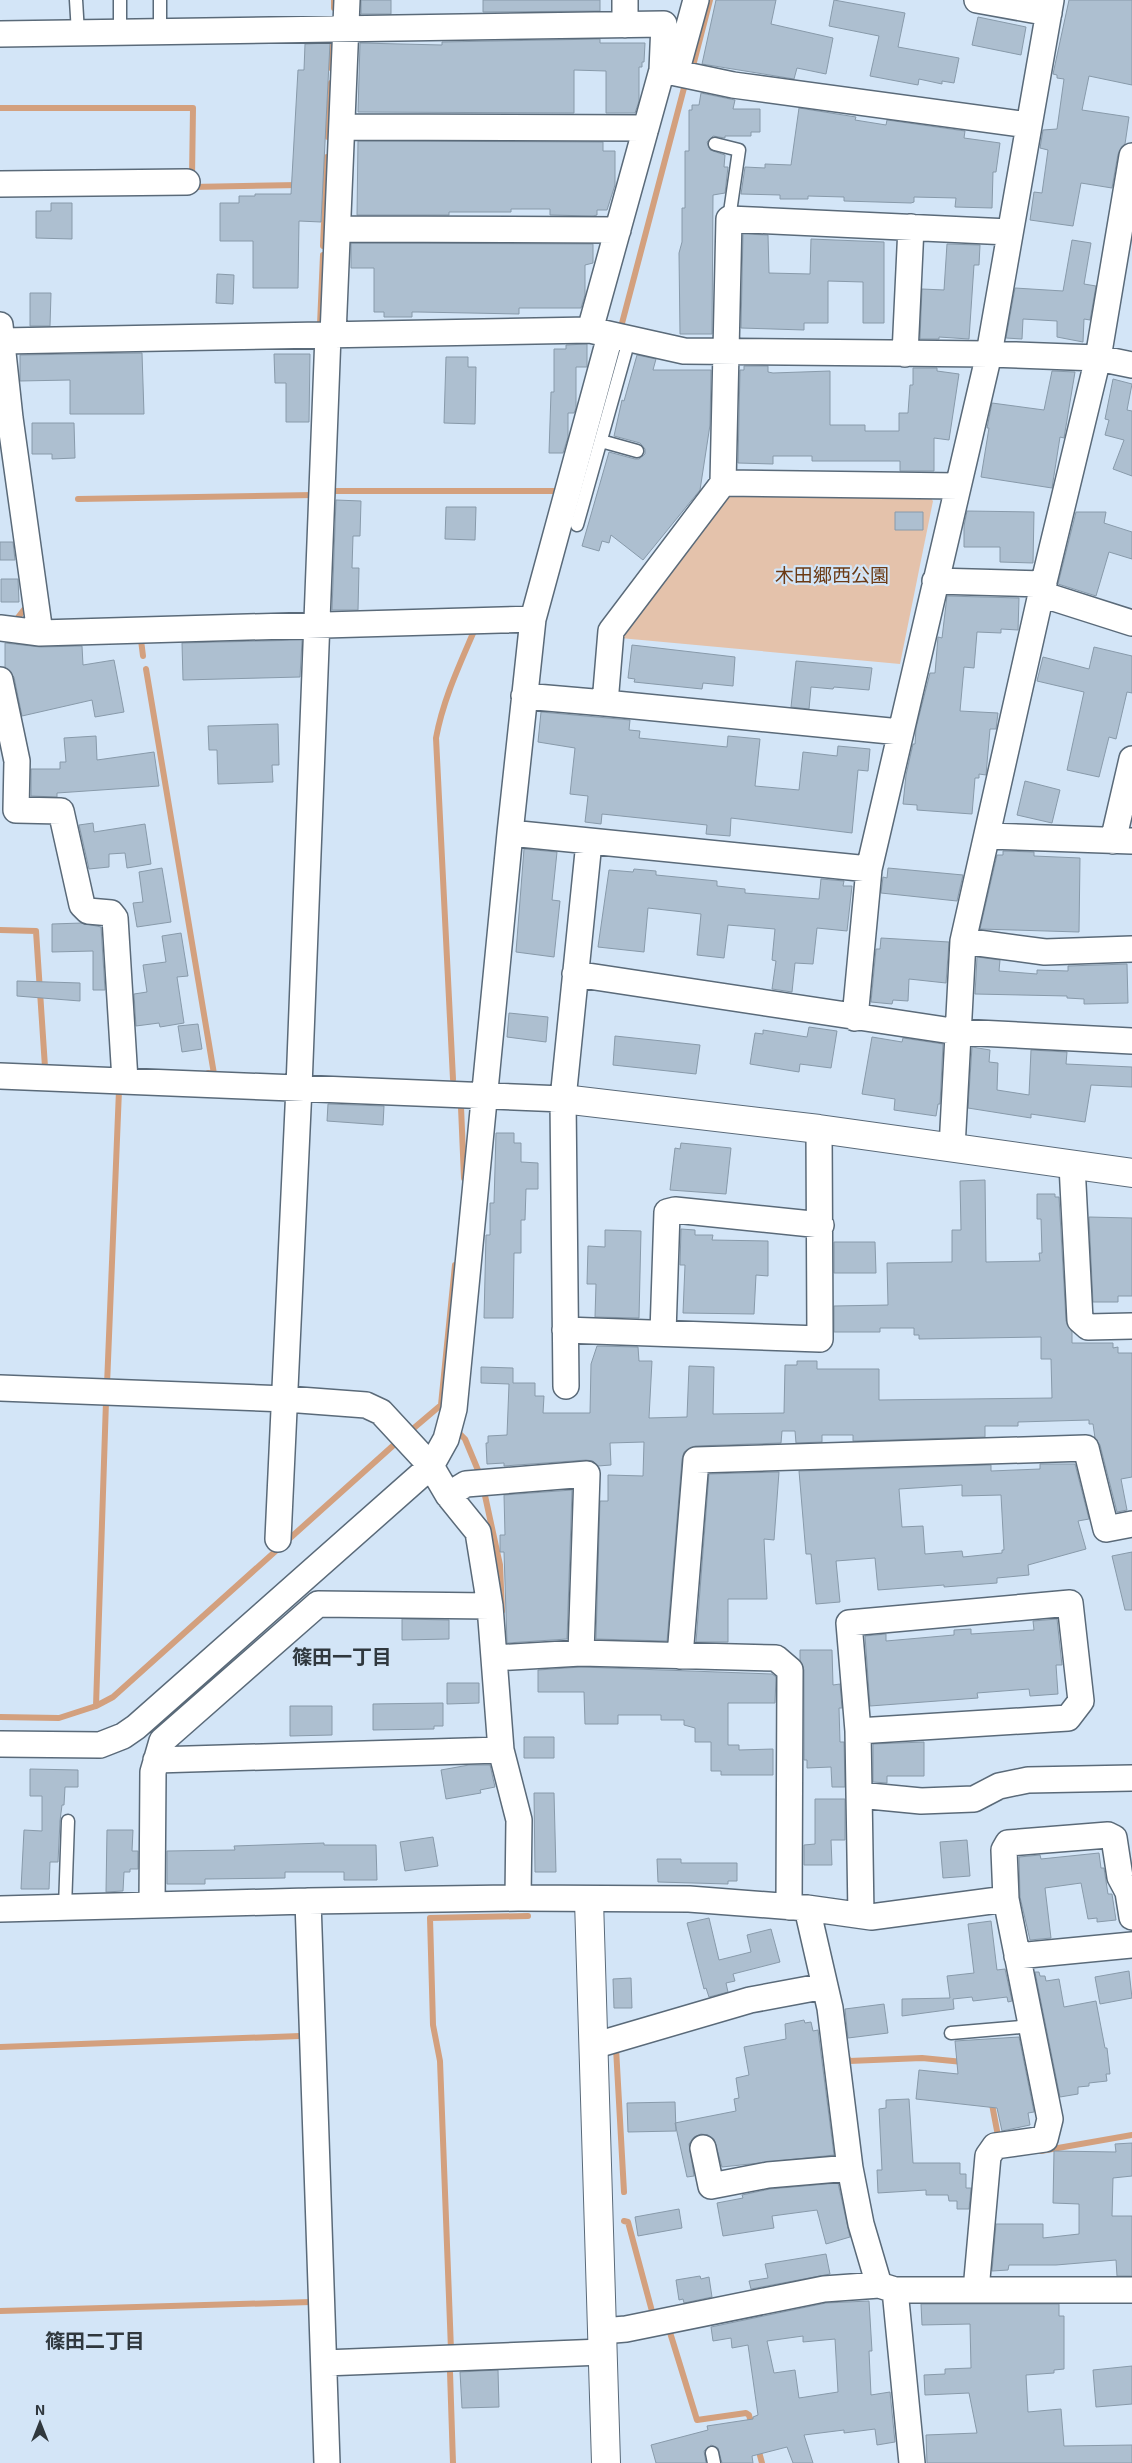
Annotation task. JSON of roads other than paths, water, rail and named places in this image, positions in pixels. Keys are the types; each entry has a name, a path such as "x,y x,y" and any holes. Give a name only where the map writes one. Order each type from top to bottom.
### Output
{"street":[{"path":"278,1539 286,1399 318,624 331,335 338,229 347,0"},
{"path":"625,0 625,25"},
{"path":"0,1744 100,1745 123,1736 136,1727 431,1466 446,1439 454,1409 532,619 610,336 618,230 646,128 696,0"},
{"path":"855,1018 869,869 989,354 1050,7 976,0"},
{"path":"0,34 664,24 669,71"},
{"path":"669,71 733,85 1028,125"},
{"path":"342,127 646,128"},
{"path":"952,1148 963,941 1098,358 1132,156"},
{"path":"0,184 187,182"},
{"path":"605,703 611,631 723,483 729,219 1009,232"},
{"path":"905,354 912,227"},
{"path":"338,229 618,230"},
{"path":"40,633 5,419 1,333 610,336 684,351 989,354 1098,358 1132,365"},
{"path":"723,483 958,486"},
{"path":"935,581 1043,589 1132,623"},
{"path":"0,628 40,633 532,619"},
{"path":"0,680 18,761 8,810 61,811 82,905 88,911 111,913 115,918 125,1080"},
{"path":"524,696 900,732"},
{"path":"987,836 1122,841 1132,759"},
{"path":"510,833 869,869"},
{"path":"566,1386 563,1099 589,842"},
{"path":"963,941 1045,952 1132,949"},
{"path":"576,974 855,1018 958,1032 1132,1041"},
{"path":"0,1076 563,1099 819,1129 1132,1173"},
{"path":"565,1330 820,1339 821,1225 819,1129"},
{"path":"1072,1165 1080,1320 1088,1327 1132,1326"},
{"path":"662,1333 667,1212 675,1210 821,1225"},
{"path":"0,1388 286,1399 366,1405 381,1412 431,1466 448,1495 478,1532 490,1606 502,1750 519,1820 518,1898"},
{"path":"680,1656 696,1460 1086,1448 1106,1529 1132,1524"},
{"path":"448,1495 466,1484 587,1474 581,1653"},
{"path":"858,1731 1068,1718 1081,1701 1070,1603 849,1623 858,1731 861,1915"},
{"path":"152,1905 152,1772 162,1741 318,1604 490,1606"},
{"path":"494,1658 581,1653 776,1658 790,1670 798,1908 825,1986 830,2008 850,2168 861,2224 887,2287 912,2463"},
{"path":"156,1760 502,1750"},
{"path":"859,1795 921,1801 974,1799 999,1786 1028,1780 1132,1778"},
{"path":"976,2290 988,2156 995,2146 1045,2139 1050,2129 1050,2119 1006,1899 1004,1850 1008,1843 1108,1835 1114,1838 1120,1877 1128,1892 1132,1917"},
{"path":"0,1910 308,1901 518,1898 589,1900 689,1899 871,1916 1006,1899"},
{"path":"589,1900 606,2463"},
{"path":"308,1901 327,2463"},
{"path":"1017,1956 1132,1945"},
{"path":"593,2046 750,2000 825,1986"},
{"path":"703,2148 711,2186 768,2175 850,2168"},
{"path":"324,2363 602,2341 626,2329 824,2289 887,2287 976,2290 1132,2290"}],"lane":[{"path":"76,0 78,33"},
{"path":"120,0 120,32"},
{"path":"160,0 160,32"},
{"path":"715,144 739,150 729,219"},
{"path":"577,525 601,441 610,336"},
{"path":"601,441 637,451"},
{"path":"65,1908 68,1821"},
{"path":"951,2033 1032,2026"}],"waterway":[{"path":"334,0 334,8"},
{"path":"694,62 710,0"},
{"path":"331,68 332,39"},
{"path":"328,137 331,83"},
{"path":"621,327 684,88"},
{"path":"0,108 193,108 192,178"},
{"path":"323,246 327,157"},
{"path":"191,187 299,185"},
{"path":"320,325 323,255"},
{"path":"330,491 555,491"},
{"path":"78,499 314,495"},
{"path":"16,620 26,607 26,604"},
{"path":"453,1079 436,738 447,697 474,631 470,631"},
{"path":"141,640 143,656"},
{"path":"146,669 214,1074 208,1073"},
{"path":"0,930 36,931 45,1067 49,1067"},
{"path":"107,1385 119,1090"},
{"path":"461,1107 464,1178"},
{"path":"408,1433 441,1405 455,1265"},
{"path":"0,1717 59,1718 96,1706 106,1401"},
{"path":"458,1432 465,1439 480,1475"},
{"path":"96,1706 113,1697 396,1443"},
{"path":"484,1491 500,1565 502,1611"},
{"path":"451,2350 440,2061 433,2025 430,1918 528,1916"},
{"path":"0,2047 300,2036"},
{"path":"620,2047 616,2048 624,2192"},
{"path":"846,2055 849,2061 922,2058 963,2062"},
{"path":"991,2099 998,2136"},
{"path":"1041,2151 1132,2135"},
{"path":"624,2221 628,2222 653,2315"},
{"path":"0,2311 311,2302"},
{"path":"668,2326 697,2420 746,2413 749,2415 752,2426"},
{"path":"450,2372 453,2463"},
{"path":"758,2448 762,2463"}],"district":[{"name":"篠田一丁目","path":"342,1657"},
{"name":"篠田二丁目","path":"95,2341"}],"park label":[{"name":"木田郷西公園","path":"832,575"}]}
